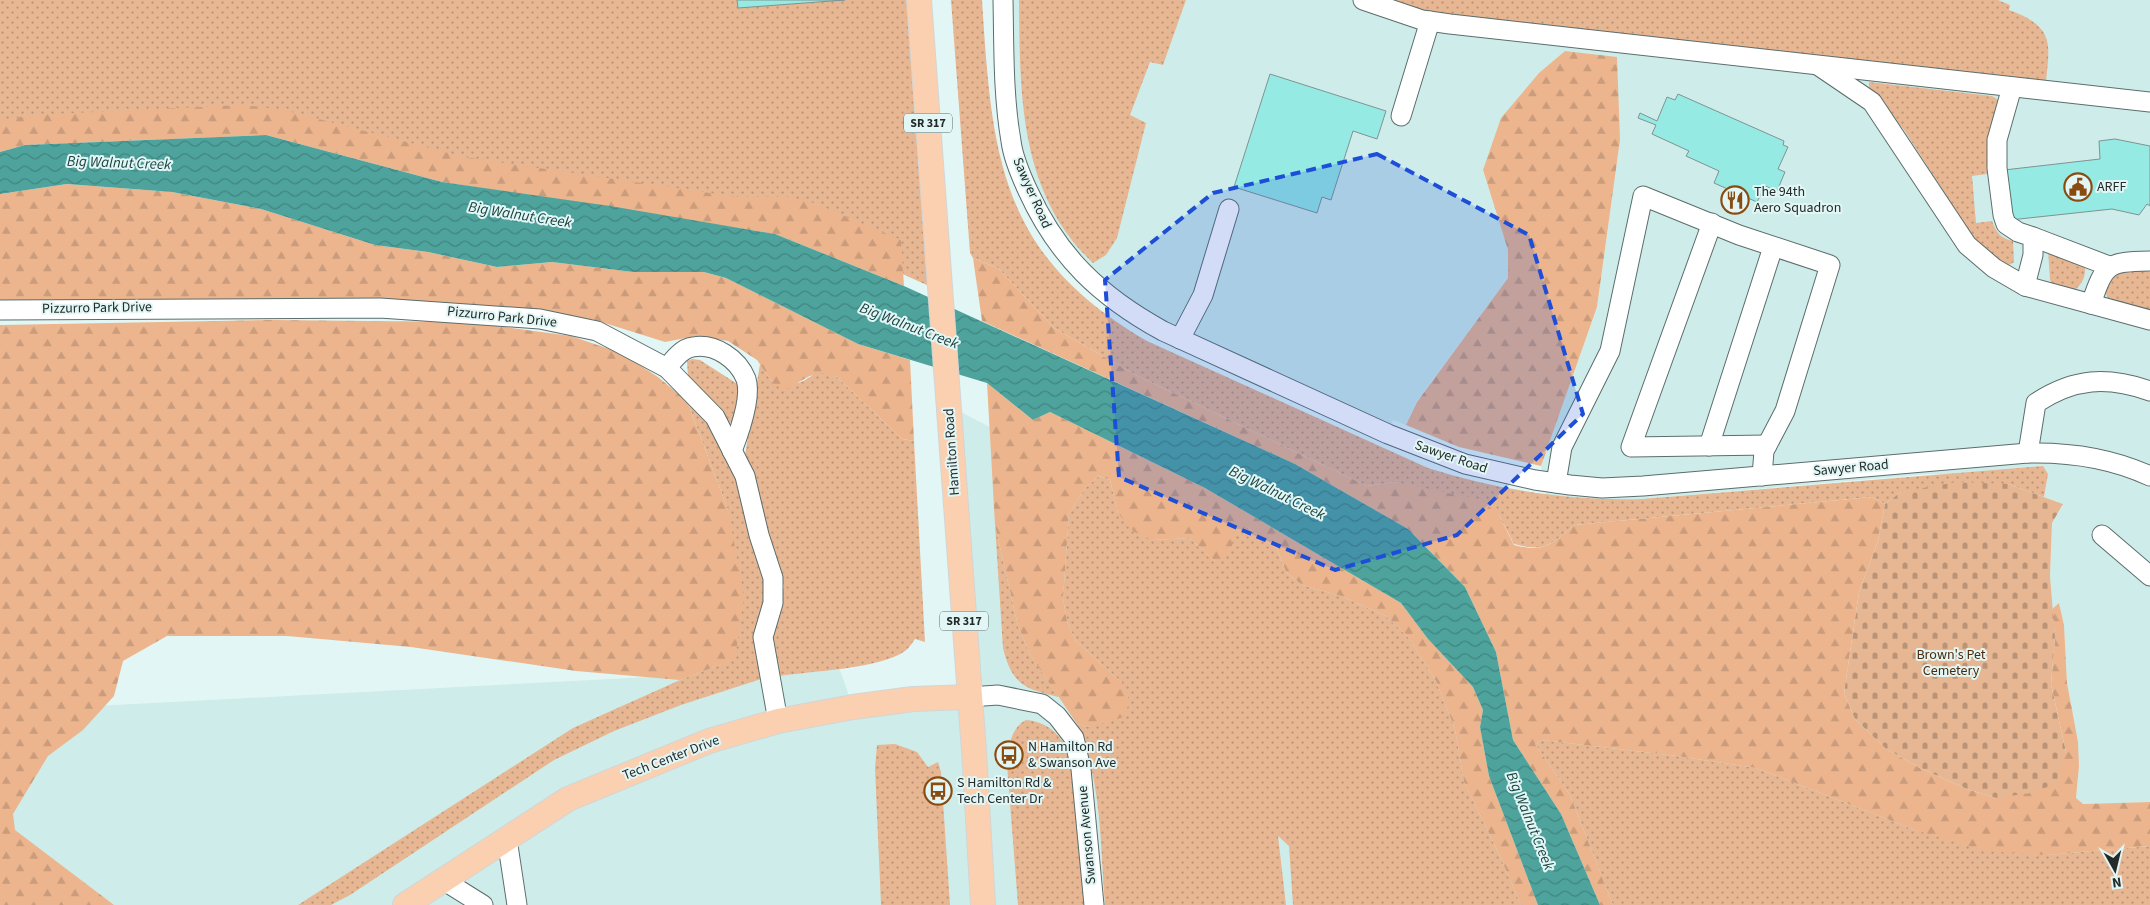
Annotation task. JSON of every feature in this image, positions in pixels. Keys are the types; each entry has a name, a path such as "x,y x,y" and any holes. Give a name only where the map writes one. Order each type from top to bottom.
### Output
{"main road":[{"name":"Hamilton Road","path":"919,0 983,905"},
{"name":"Tech Center Drive","path":"405,905 568,799 709,741 778,721 852,707 913,699 969,697"}],"street":[{"name":"Sawyer Road","path":"1003,0 1006,95 1011,143 1022,177 1047,228 1063,251 1090,280 1107,296 1134,315 1180,339 1435,453 1497,472 1556,483 1602,488 1762,476 2028,452 2086,456 2118,464 2150,476"},
{"path":"1363,0 1430,21 2150,102"},
{"path":"1401,116 1430,21"},
{"path":"1817,65 1872,102 1967,245 1994,268 2025,286 2150,320"},
{"path":"2012,87 1997,140 1997,168 2006,224 2018,232 2109,266"},
{"path":"1556,483 1562,447 1610,350 1643,196 1712,224 1830,264 1785,410 1764,451 1762,476"},
{"path":"1180,339 1203,295 1229,209"},
{"path":"1712,224 1631,447 1767,445"},
{"path":"2025,286 2033,255 2033,237"},
{"path":"1709,446 1773,246"},
{"path":"2091,304 2100,278 2109,266 2124,261 2150,261"},
{"name":"Pizzurro Park Drive","path":"0,310 325,307 422,310 523,318 597,331 667,368 715,417 745,476 773,578 773,603 764,637 778,721"},
{"path":"667,368 676,356 693,346 718,349 736,362 746,380 746,399 741,427 732,451"},
{"path":"2028,452 2036,403 2057,389 2090,380 2132,385 2150,391"},
{"path":"2102,535 2150,576"},
{"name":"Swanson Avenue","path":"969,697 998,695 1042,704 1057,716 1074,738 1081,769 1094,905"},
{"path":"507,839 518,905"},
{"path":"443,880 483,905"}],"highlighted area":[{"path":"1377,154 1529,235 1583,414 1457,535 1335,570 1119,477 1105,280 1213,193"}],"shaded area":[{"path":"1003,0 2150,0 2150,802 2082,804 2076,798 2079,766 2067,683 2064,625 2059,603 2052,609 2050,576 2052,523 2063,504 2044,497 2048,474 1928,474 1642,499 1603,500 1546,496 1541,466 1597,307 1620,140 1483,171 1508,250 1508,278 1417,401 1406,425 1393,420 1388,434 1107,296 1022,177"},
{"path":"949,406 1273,572 2150,858 2150,905 0,905 0,711 839,667 853,707 969,697"}],"green space":[{"path":"0,0 919,0 940,291 790,223 488,175 281,120 0,142"},
{"path":"951,0 982,0 991,107 1000,154 1013,197 1032,236 1060,273 1098,308 1147,341 1428,468 1507,488 1560,496 1642,499 2043,466 2048,474 2044,497 2008,484 1901,492 1885,504 1872,497 1575,525 1548,545 1534,548 1514,544 1499,515 1395,482 1367,486 1136,375 1054,328 998,268 973,258 970,253"},
{"path":"1019,0 1186,0 1163,65 1150,62 1130,115 1146,123 1117,238 1106,255 1093,263 1069,235 1050,206 1037,174 1023,107"},
{"path":"1363,0 1998,0 2010,5 2009,10 2025,17 2043,31 2047,40 2048,50 2045,91 1450,24"},
{"path":"1565,51 1617,57 1620,140 1597,307 1541,466 1459,447 1406,425 1417,402 1508,278 1508,250 1483,170 1501,118 1539,73"},
{"path":"1869,82 1992,96 2000,101 1987,174 1972,176 1976,223 1992,221 1995,228 2005,239 2013,241 2014,262 2006,267 1983,248 1969,231 1904,130 1869,89"},
{"path":"243,105 284,110 464,157 737,197 788,197 814,203 901,240 904,286 775,234 442,182 266,135 25,145 0,152 0,120 33,115"},
{"path":"67,184 172,192 261,209 375,245 428,252 497,267 552,262 633,272 704,272 726,278 858,344 910,360 914,441 902,439 837,377 829,374 822,373 810,376 784,390 773,383 757,360 728,341 696,336 665,342 595,320 517,308 244,300 0,303 0,194"},
{"path":"2048,249 2085,266 2085,274 2082,281 2072,292 2053,285 2050,280"},
{"path":"973,258 998,268 1054,328 1136,375 1367,486 1395,482 1481,500 1499,515 1514,545 1534,548 1548,545 1575,525 1872,497 1885,504 1878,541 1859,592 1844,693 1855,719 1885,748 1920,768 1967,789 1996,798 2066,752 2051,684 2055,637 2052,609 2059,603 2064,625 2067,683 2078,742 2079,766 2076,798 2083,804 2150,802 2150,846 2047,855 1985,851 1915,830 1756,768 1677,756 1542,740 1535,744 1570,795 1613,905 1600,905 1561,814 1513,740 1496,652 1465,587 1408,529 1295,464 982,321"},
{"path":"2139,269 2150,272 2150,312 2117,303 2107,296 2106,288 2110,276 2119,271"},
{"path":"273,320 466,322 571,336 621,353 658,377 687,401 728,510 744,596 735,659 680,680 576,671 411,647 287,636 167,636 123,661 114,696 83,730 48,756 13,814 15,830 114,905 0,905 0,325"},
{"path":"692,359 700,360 739,385 741,393 735,420 730,423 688,377 687,361"},
{"path":"760,364 773,383 798,383 820,372 837,377 902,439 914,441 925,642 915,639 905,651 894,657 863,666 779,676 773,646 773,633 784,586 766,532 761,500 745,455"},
{"path":"987,383 1033,420 1050,412 1205,488 1401,603 1428,639 1473,687 1483,710 1480,727 1489,776 1538,905 1521,905 1464,782 1455,729 1436,681 1409,638 1386,616 1341,596 1302,585 1286,572 1277,549 1248,528 1234,528 1232,546 1223,560 1215,562 1190,538 1153,540 1134,532 1118,513 1110,480 1099,476 1086,487 1069,514 1063,598 1067,621 1075,640 1122,683 1128,696 1127,716 1090,727 1077,724 1031,656 1018,626 995,525"},
{"path":"687,401 707,421 738,479 766,585 757,648 761,679 681,705 614,731 554,760 350,895 331,905 298,905 573,728 680,680 734,659 728,510"},
{"path":"1099,476 1110,480 1118,513 1153,540 1190,538 1215,562 1234,528 1248,528 1277,549 1286,572 1302,585 1341,596 1386,616 1409,638 1436,681 1455,729 1464,782 1521,905 1293,905 1289,846 1278,836 1286,905 1105,905 1096,790 1085,745 1077,724 1090,727 1122,683 1075,640 1067,621 1063,598 1069,514 1086,487"},
{"name":"Brown's Pet Cemetery","path":"1957,482 2008,484 2063,504 2052,523 2050,576 2055,637 2051,684 2066,752 2056,784 2030,793 1996,798 1967,789 1920,768 1885,748 1855,719 1844,693 1859,592 1878,541 1885,504 1901,492"},
{"path":"995,525 1018,626 1031,656 1059,697 1029,688 1016,678 1007,660 1003,648"},
{"path":"1026,720 1043,724 1056,733 1073,761 1087,905 1018,905 1007,765 1009,746 1013,734 1016,728"},
{"path":"1542,740 1677,756 1756,768 1915,830 2047,855 2150,846 2150,905 1613,905 1570,795 1535,744"},
{"path":"895,744 917,752 928,767 938,762 941,772 950,905 881,905 875,768 877,745"}],"water":[{"name":"Big Walnut Creek","path":"266,135 442,182 610,206 775,234 904,286 1295,464 1408,529 1465,587 1496,652 1513,740 1561,814 1600,905 1538,905 1489,776 1480,727 1483,710 1473,687 1428,639 1401,603 1205,488 1050,412 1033,420 987,383 858,344 726,278 704,272 633,272 552,262 497,267 428,252 375,245 261,209 172,192 67,184 0,194 0,152 25,145"}],"building":[{"path":"737,0 845,0 738,8"},
{"path":"1270,74 1386,111 1377,139 1353,131 1331,200 1322,197 1317,213 1234,187"},
{"path":"1678,94 1784,141 1783,145 1788,147 1778,169 1785,172 1777,191 1765,186 1757,202 1714,183 1719,171 1686,156 1689,151 1652,134 1656,125 1638,118 1640,113 1657,121 1667,97 1675,100"},
{"name":"ARFF","path":"2115,139 2150,146 2150,206 2147,204 2139,215 2112,209 2010,220 2004,170 2100,159 2099,141"}],"place":[{"name":"ARFF","path":"2078,187"},
{"name":"The 94th Aero Squadron","path":"1735,200"},
{"name":"N Hamilton Rd & Swanson Ave","path":"1009,755"},
{"name":"S Hamilton Rd & Tech Center Dr","path":"938,791"}]}
